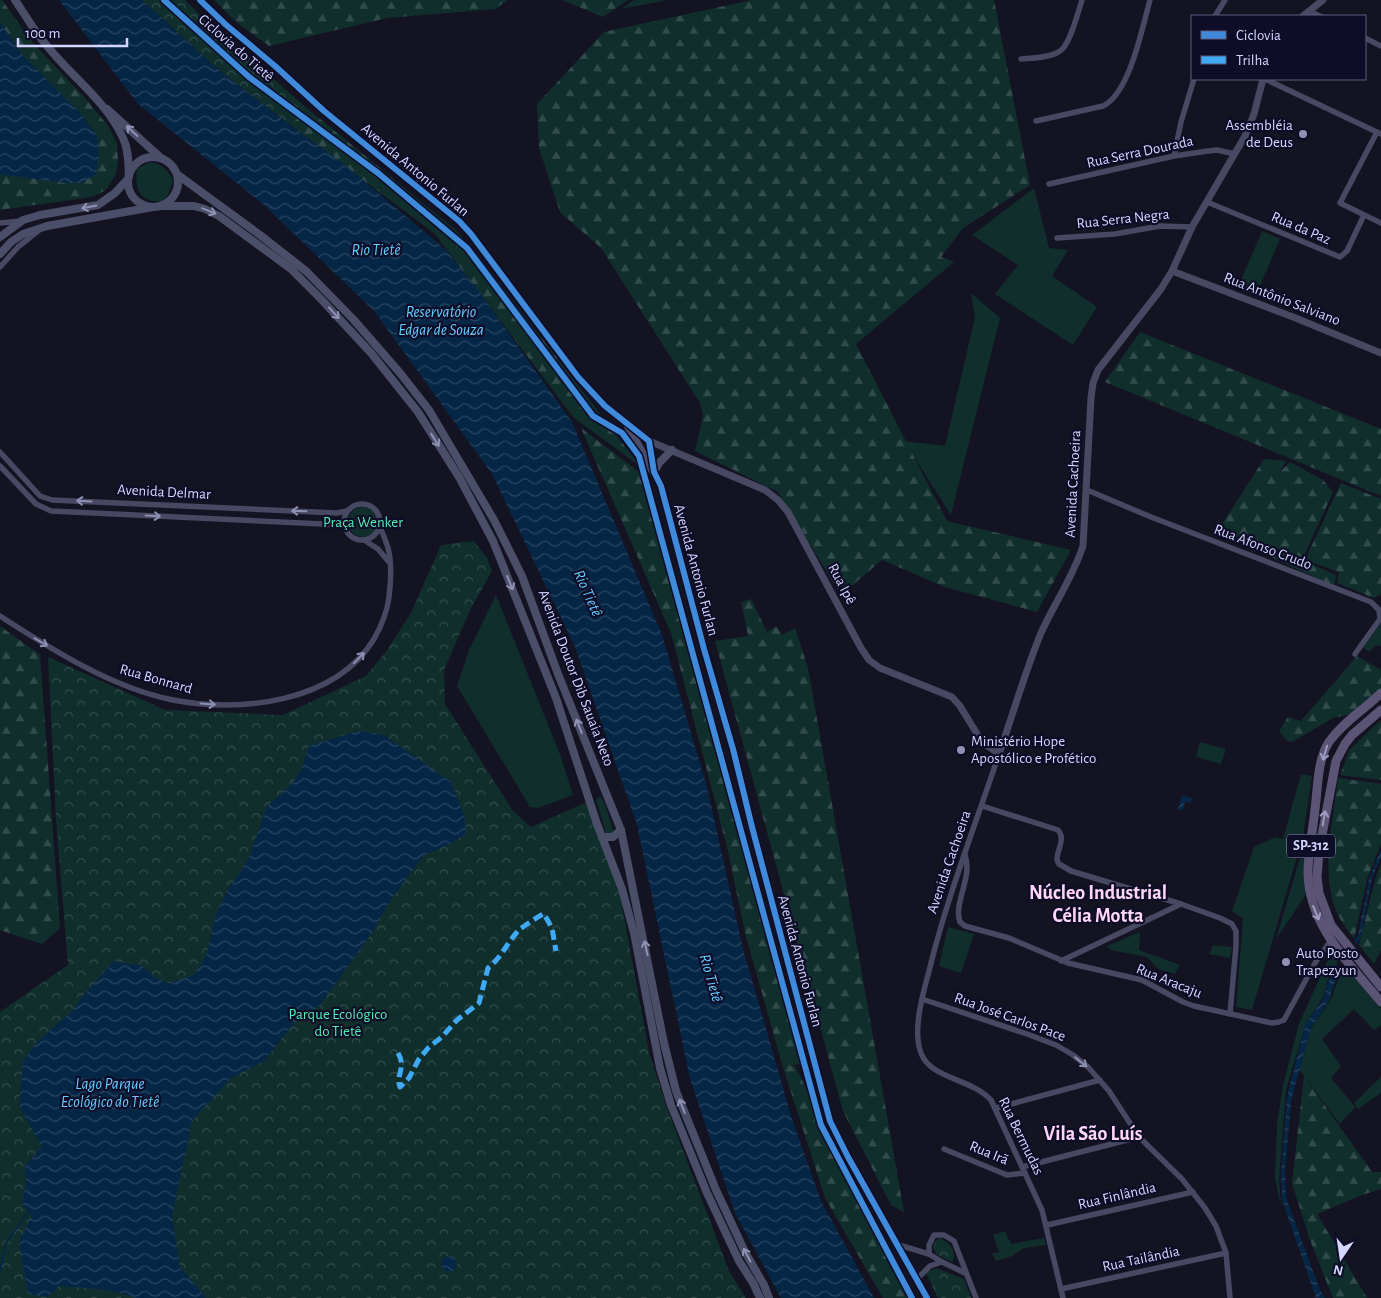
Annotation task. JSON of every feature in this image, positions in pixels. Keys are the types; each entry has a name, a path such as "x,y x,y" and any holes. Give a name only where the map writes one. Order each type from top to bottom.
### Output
{"main road":[{"path":"15,0 47,47 103,106 161,158"},
{"name":"Avenida Antonio Furlan","path":"200,0 224,24 275,66 324,111 459,221 578,377 605,406 649,441 654,472 661,486 704,649 733,749 752,828 830,1121 848,1157 927,1298"},
{"path":"0,237 23,220 40,215 98,205 115,193 128,178 137,162 153,156 168,161 174,167 178,175 177,190 174,197 157,206 143,205 134,199 129,190 128,178 127,150 124,138 103,106"},
{"name":"Avenida Doutor Dib Sauaia Neto","path":"178,175 306,270 353,319 429,410 486,505 522,576 558,674 621,830 676,1091 716,1190 769,1298"},
{"name":"Avenida Doutor Dib Sauaia Neto","path":"0,254 11,242 23,234 47,226 157,206 194,206 205,209 219,216 291,269 371,353 418,412 459,477 493,541 556,698 602,837 613,861 627,905 660,1068 668,1096 707,1193 739,1261 760,1298"},
{"path":"626,424 661,486"},
{"path":"654,472 659,463 672,450"},
{"name":"SP-312","path":"1381,693 1337,731 1326,748 1319,774 1308,872 1314,911 1323,930 1381,1002"},
{"name":"SP-312","path":"1381,710 1352,735 1336,761 1319,851 1317,877 1319,893 1331,925 1381,987"},
{"path":"1337,731 1345,744"},
{"path":"588,794 596,787 606,791"},
{"path":"602,837 613,837 621,830"}],"street":[{"path":"1021,59 1061,51 1066,45 1082,0"},
{"path":"1036,121 1104,106 1112,102 1124,84 1150,0"},
{"path":"1216,15 1225,0"},
{"path":"1303,15 1323,0"},
{"path":"1308,11 1318,15"},
{"path":"1366,38 1381,46"},
{"path":"1174,156 1181,122 1194,80"},
{"name":"Avenida Cachoeira","path":"922,999 948,902 1032,657 1042,631 1080,556 1084,536 1093,383 1098,370 1162,289 1192,227 1235,154 1254,114 1264,80"},
{"path":"1266,80 1379,133 1340,204 1381,223"},
{"name":"Rua Serra Dourada","path":"1049,184 1174,156 1217,150 1235,154"},
{"name":"Rua da Paz","path":"1206,202 1340,257 1347,252 1364,214"},
{"path":"0,223 23,220"},
{"path":"0,267 18,246 47,226"},
{"name":"Rua Serra Negra","path":"1057,238 1115,234 1160,226 1192,227"},
{"name":"Rua Antônio Salviano","path":"1172,271 1381,353"},
{"name":"Rua Ipê","path":"649,441 765,490 778,500 788,512 869,660 888,672 952,697 960,706 982,742 999,754"},
{"name":"Avenida Delmar","path":"0,452 40,496 52,500 337,513 347,511"},
{"name":"Avenida Delmar","path":"0,466 36,504 51,511 344,524"},
{"name":"Rua Afonso Crudo","path":"1087,490 1160,521 1371,602 1381,604"},
{"path":"364,540 374,536 380,526 380,515 372,506 355,505 347,511 344,524 349,534 354,538 364,540 383,553 390,563"},
{"name":"Rua Bonnard","path":"0,616 42,643 105,677 134,688 171,700 206,705 238,706 259,704 292,696 339,676 369,647 382,626 388,606 390,563 388,548 380,526"},
{"path":"1355,654 1380,619 1379,610 1371,602"},
{"path":"982,806 1058,830 1062,835 1057,860 1064,868 1080,875 1181,904 1224,919 1232,924 1236,931 1236,946 1230,1014"},
{"name":"Rua Aracaju","path":"965,855 967,872 958,914 960,922 973,929 1028,945 1060,961 1137,979 1151,984 1183,1002 1230,1014 1272,1023 1284,1020 1315,963 1331,940"},
{"path":"1060,961 1181,904"},
{"name":"Rua José Carlos Pace","path":"922,999 1056,1045 1073,1055 1100,1080 1139,1137 1193,1192 1216,1226 1226,1253 1230,1298"},
{"name":"Rua Bermudas","path":"922,999 919,1014 919,1050 924,1060 930,1066 984,1092 996,1108 1036,1195 1047,1226 1063,1298"},
{"path":"996,1108 1100,1080"},
{"name":"Rua Irã","path":"944,1148 1008,1175 1139,1137"},
{"name":"Rua Finlândia","path":"1047,1226 1193,1192"},
{"path":"929,1254 929,1245 934,1235 944,1234 949,1236 954,1241 976,1298"},
{"path":"898,1245 929,1254 965,1273"},
{"name":"Rua Tailândia","path":"1061,1289 1226,1253"},
{"path":"917,1279 930,1266 942,1262"}],"green space":[{"path":"0,0 2,0 33,43 85,98 109,127 117,144 118,159 116,174 106,190 92,197 0,210"},
{"path":"142,0 185,0 205,20 308,109 290,125 220,71"},
{"path":"214,0 508,0 495,9 387,18 269,46 235,21"},
{"path":"562,0 628,0 603,17"},
{"path":"634,0 668,0 621,9"},
{"path":"752,0 994,0 1030,185 963,228 941,257 954,262 856,344 947,521 1071,550 1037,612 945,587 882,560 841,595 778,492 695,451 703,416 700,403 601,248 560,212 539,148 537,104 604,32"},
{"path":"308,109 457,231 640,466 574,418 435,234 290,125"},
{"path":"150,162 164,168 173,181 168,195 162,201 148,200 140,193 138,188 137,169"},
{"path":"1034,188 1049,248 1068,250 1052,276 1097,307 1073,345 995,294 1018,265 972,235"},
{"path":"1262,231 1280,239 1256,295 1238,287"},
{"path":"971,293 1000,318 951,515 904,441 945,446 975,317"},
{"path":"1140,332 1381,429 1381,496 1105,382"},
{"path":"581,428 643,475 807,1064 787,1065 795,1066 916,1298 883,1298 825,1198 782,1064 745,933 728,851 671,633"},
{"path":"1264,459 1286,461 1279,473 1290,462 1323,480 1333,492 1302,560 1336,575 1334,586 1217,532"},
{"path":"1341,483 1381,499 1381,594 1374,598 1337,583 1339,572 1305,560"},
{"name":"Praça Wenker","path":"363,507 374,511 378,522 374,533 363,537 352,533 348,522 352,511"},
{"name":"Parque Ecológico do Tietê","path":"474,541 487,558 492,571 471,608 444,670 445,704 513,811 531,827 587,802 619,890 649,1052 668,1111 729,1271 746,1298 0,1298 0,1012 68,965 56,820 48,657 165,710 283,715 366,676 387,650 411,613 441,545"},
{"path":"496,595 561,757 573,795 538,808 530,807 457,686 469,650"},
{"path":"751,599 767,632 776,626 782,635 795,628 808,668 904,1212 891,1205 843,1111 715,641 748,636 741,602"},
{"path":"1381,623 1381,646 1376,645 1369,652 1363,647"},
{"path":"0,626 40,655 60,928 42,944 0,930"},
{"path":"1357,656 1381,670 1381,690 1354,713 1333,718 1292,742 1287,741 1279,731 1288,717 1301,721"},
{"path":"1381,720 1381,780 1340,775 1350,749"},
{"path":"1200,742 1226,749 1221,764 1196,757"},
{"path":"1301,774 1312,776 1303,836 1252,1010 1236,1007 1243,919 1232,911 1254,847 1275,837 1283,839"},
{"path":"1338,778 1381,784 1381,844 1367,879 1354,939 1337,913 1329,880 1329,846"},
{"path":"600,796 605,804 614,833 609,835 606,833 596,800"},
{"path":"1300,858 1307,861 1305,896 1276,939"},
{"path":"1381,864 1381,950 1374,964 1359,945 1375,880"},
{"path":"948,927 974,934 961,973 939,966"},
{"path":"1140,932 1139,950 1180,965 1175,974 1158,969 1147,957 1110,950 1107,946"},
{"path":"1213,945 1232,947 1230,958 1209,954"},
{"path":"1329,957 1338,961 1328,979 1323,997 1306,1023 1286,1090 1279,1179 1281,1207 1275,1177 1277,1124 1283,1085 1299,1024"},
{"path":"1344,966 1381,1009 1381,1025 1374,1030 1354,1009 1322,1039 1341,1066 1331,1078 1355,1107 1340,1124 1299,1069 1312,1027 1330,1001"},
{"path":"1304,1076 1372,1172 1381,1172 1381,1189 1317,1214 1367,1298 1333,1298 1310,1240 1292,1183"},
{"path":"1381,1077 1381,1093 1358,1109 1354,1103"},
{"path":"1005,1231 1011,1244 1044,1238 1046,1245 1024,1248 1012,1256 996,1261 992,1254 999,1252 993,1235"},
{"path":"940,1238 947,1242 953,1251 954,1258 952,1262 936,1254 933,1247"},
{"path":"936,1268 964,1279 971,1298 938,1298 927,1275 927,1272"}],"water":[{"name":"Reservatório Edgar de Souza","path":"59,0 142,0 220,71 344,164 446,250 478,290 572,422 662,635 707,787 743,949 792,1119 821,1201 874,1298 781,1298 735,1213 690,1079 637,825 575,647 492,474 374,311 264,205 138,104"},
{"path":"0,22 24,57 81,114 97,135 99,153 96,174 82,183 65,183 0,174"},
{"name":"Lago Parque Ecológico do Tietê","path":"358,731 384,735 451,782 465,818 466,834 448,845 424,855 390,901 372,933 320,1005 294,1023 264,1061 231,1078 192,1121 172,1216 180,1267 206,1298 134,1298 107,1290 59,1286 48,1297 28,1294 19,1241 32,1216 22,1204 26,1185 25,1166 42,1147 19,1106 23,1062 35,1044 71,1012 114,961 142,966 158,979 169,983 194,975 207,954 215,916 228,890 249,858 267,806 291,785 301,770 309,746"},
{"path":"1182,795 1192,798 1191,803 1185,802 1183,810 1178,809"},
{"path":"1381,849 1381,857 1372,878 1361,936 1357,944 1354,941 1358,936 1369,879"},
{"path":"1337,964 1341,970 1329,1001 1312,1026 1291,1101 1285,1171 1286,1198 1320,1290 1325,1298 1316,1298 1282,1200 1281,1174 1287,1096 1306,1023 1324,998 1327,984"},
{"path":"446,1256 452,1256 457,1261 455,1270 446,1272 441,1267 441,1261"}],"waterway":[{"path":"0,1271 6,1243 29,1211"}],"marked path":[{"path":"398,1053 401,1063 400,1087 409,1078 419,1059 429,1047 442,1037 457,1020 479,1003 488,968 497,960 518,931 544,914 552,928 556,951"}],"cycle path":[{"name":"Ciclovia do Tietê","path":"164,0 249,77 378,173 467,248 593,416 622,433 639,456 821,1125 912,1298"},
{"name":"Ciclovia do Tietê","path":"200,0 324,111 459,221 471,234 578,377 605,406 649,441 654,472 661,486 704,649 733,749 830,1121 848,1157 927,1298"}],"place":[{"name":"Assembléia de Deus","path":"1303,134"},
{"name":"Ministério Hope Apostólico e Profético","path":"961,750"},
{"name":"Auto Posto Trapezyun","path":"1286,962"}],"district":[{"name":"Núcleo Industrial Célia Motta","path":"1098,904"},
{"name":"Vila São Luís","path":"1093,1134"}],"water label":[{"name":"Rio Tietê","path":"376,250"},
{"name":"Rio Tietê","path":"588,593"},
{"name":"Rio Tietê","path":"711,978"}]}
